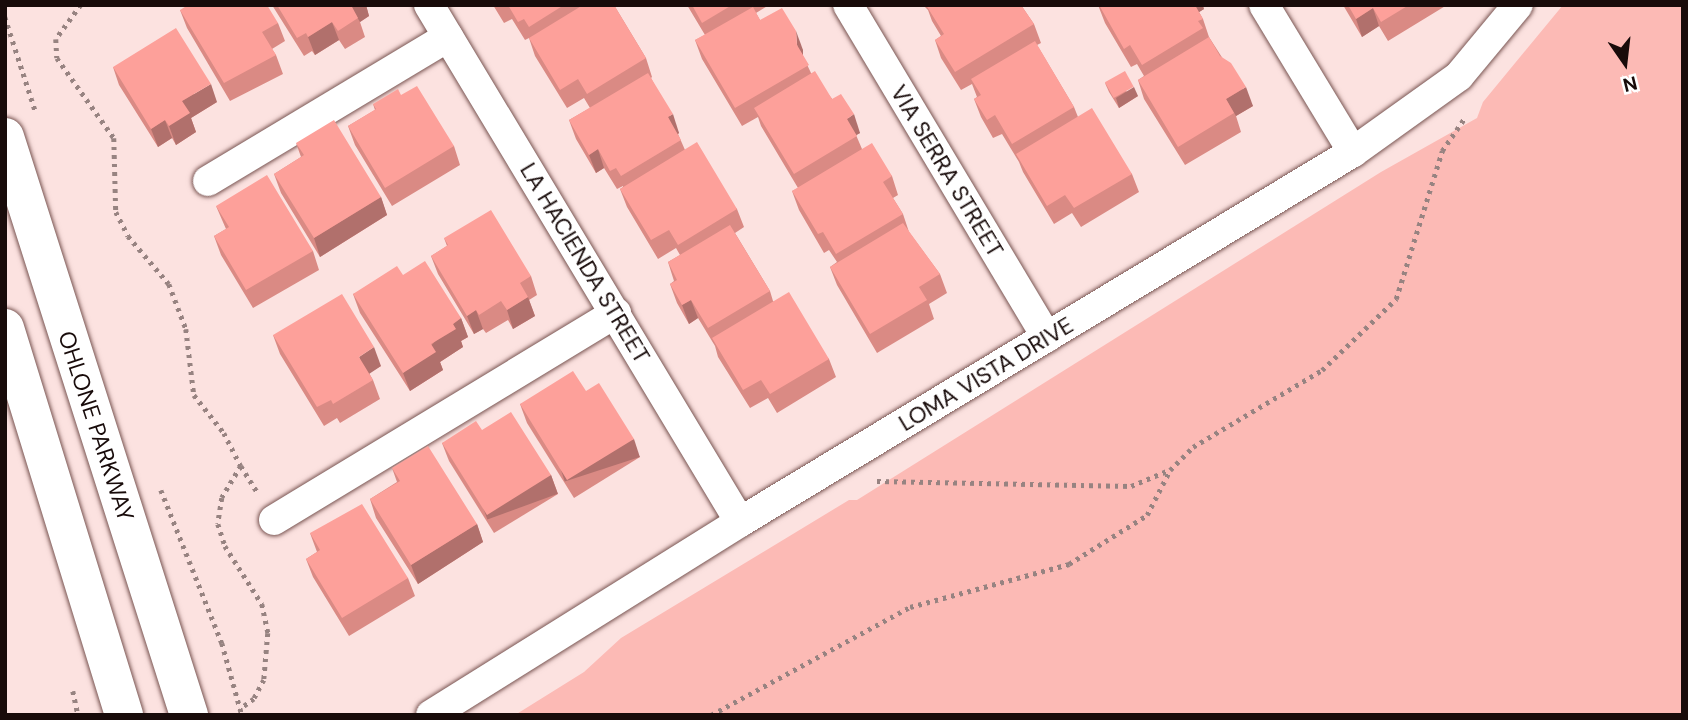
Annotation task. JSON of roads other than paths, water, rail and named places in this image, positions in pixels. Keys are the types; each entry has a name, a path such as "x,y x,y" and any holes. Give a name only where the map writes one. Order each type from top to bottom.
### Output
{"street":[{"name":"LA HACIENDA STREET","path":"429,5 740,522"},
{"name":"VIA SERRA STREET","path":"848,5 1047,337"},
{"path":"1264,5 1353,152"},
{"name":"LOMA VISTA DRIVE","path":"431,715 740,522 1353,152 1459,76 1518,5"},
{"path":"208,181 448,37"},
{"name":"OHLONE PARKWAY","path":"5,137 189,715"},
{"path":"274,520 616,313"},
{"path":"5,328 124,715"}]}
